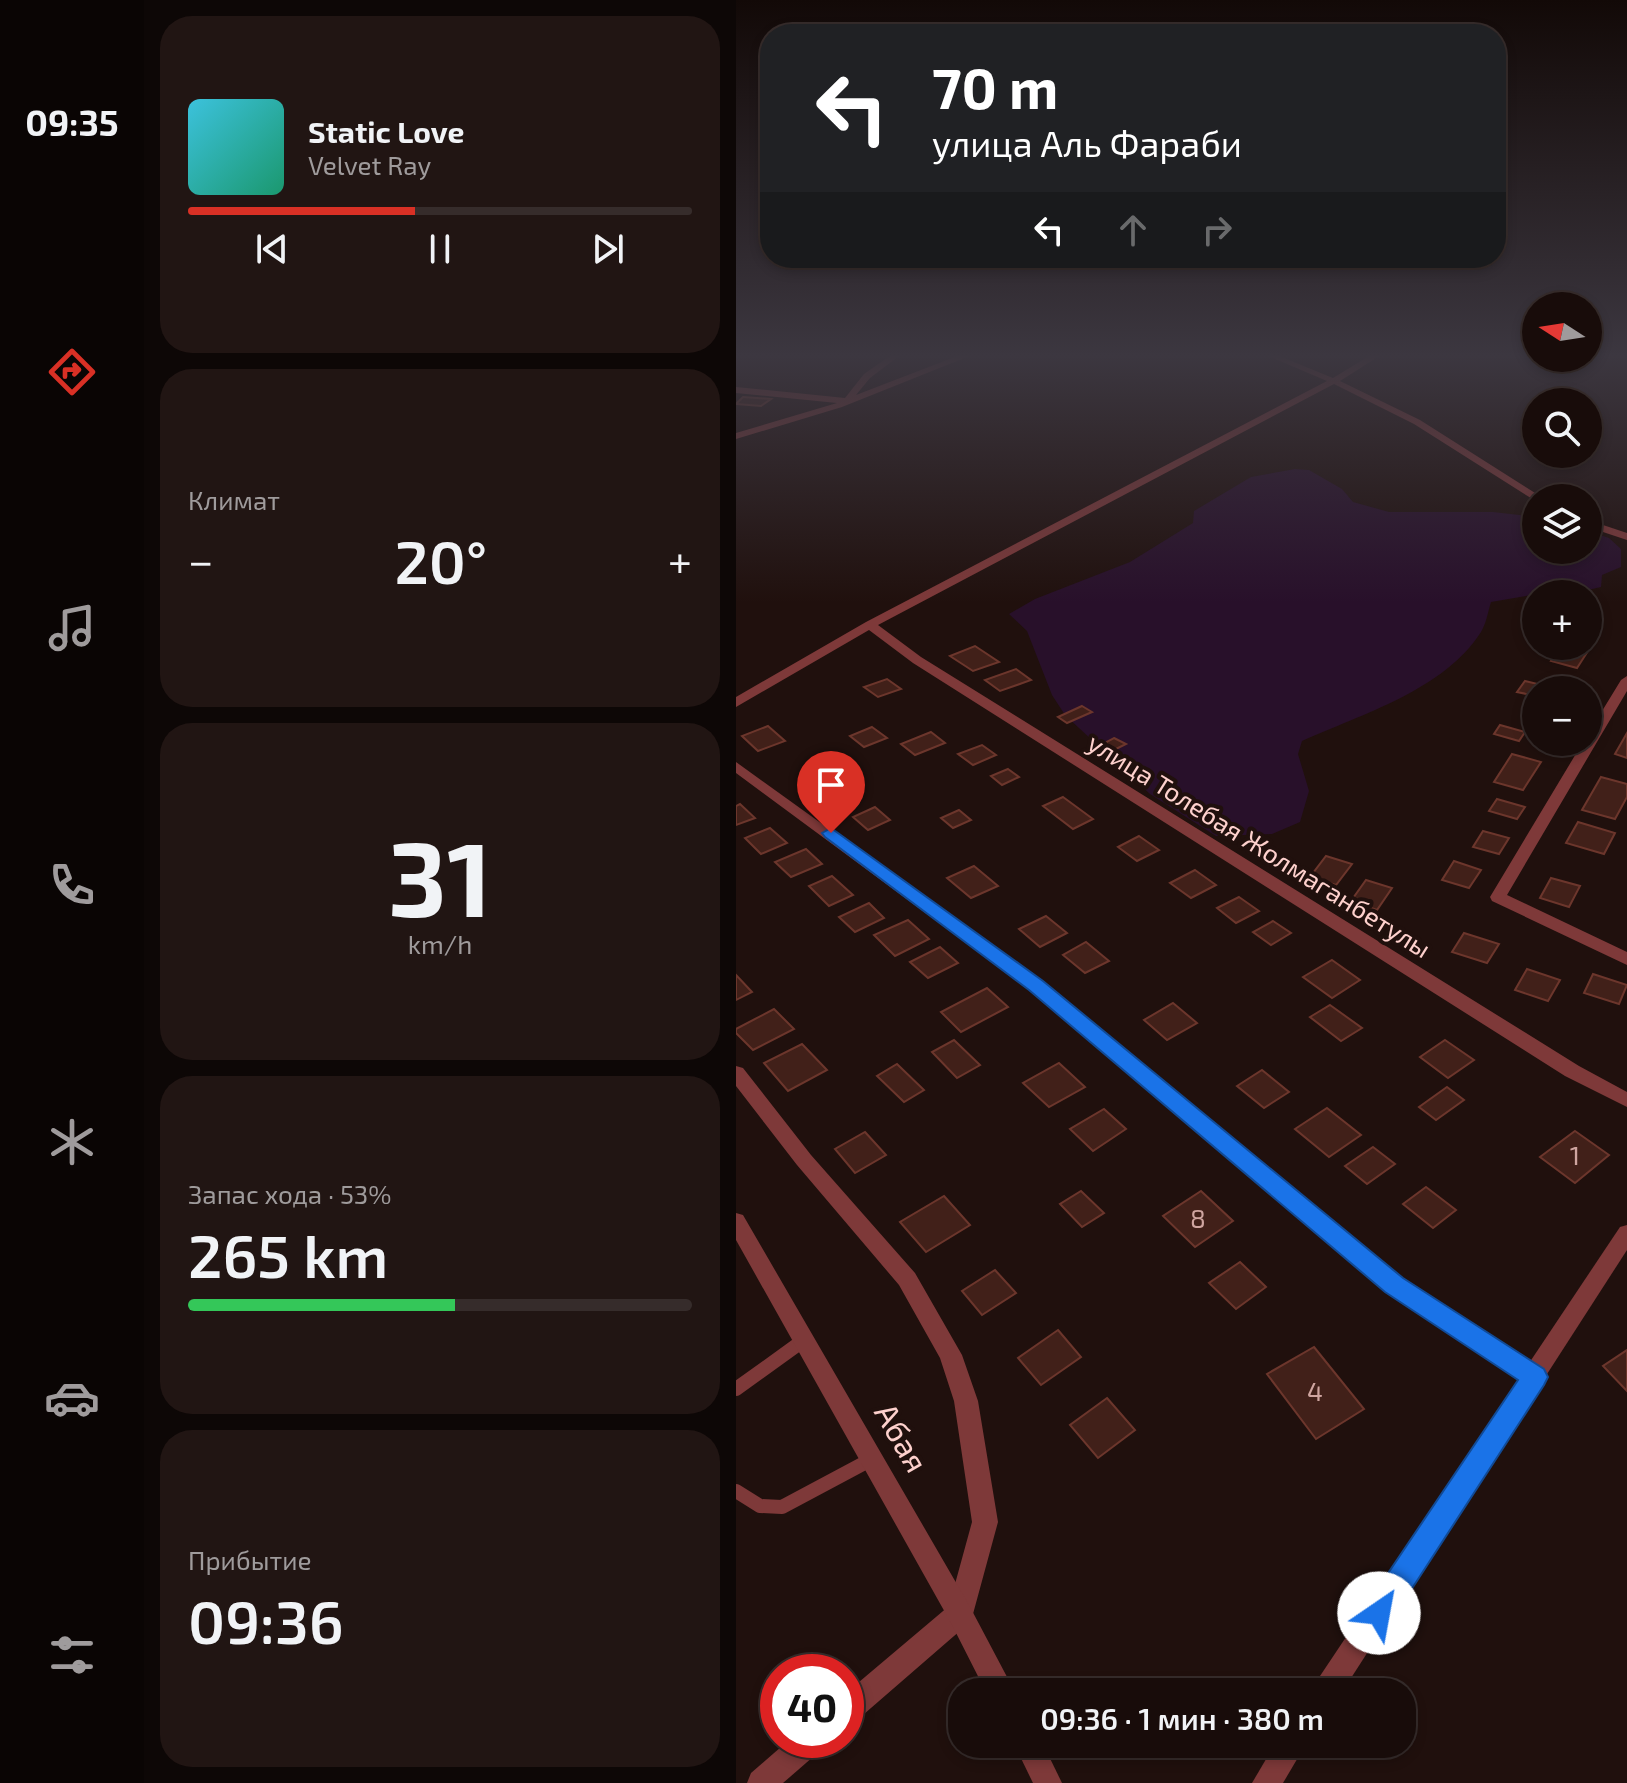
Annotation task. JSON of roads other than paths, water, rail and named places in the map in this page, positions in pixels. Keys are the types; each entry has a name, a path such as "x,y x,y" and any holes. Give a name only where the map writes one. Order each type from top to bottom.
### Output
{"street":[{"path":"736,703 870,625 1229,436"},
{"path":"1440,436 1522,488"},
{"path":"1602,528 1627,537"},
{"name":"улица Толебая Жолмаганбетулы","path":"870,625 917,660 1572,1071 1627,1100"},
{"path":"1627,680 1498,897 1627,959"},
{"path":"736,766 1036,986 1394,1285 1535,1377"},
{"path":"736,1073 804,1160 907,1279 951,1355 966,1401 985,1522 960,1614 864,1696"},
{"name":"Абая","path":"736,1221 994,1678"},
{"path":"1335,1678 1627,1233"},
{"path":"761,1783 790,1758"},
{"path":"1035,1758 1048,1783"},
{"path":"1266,1783 1283,1758"}],"lane":[{"path":"736,1389 804,1340"},
{"path":"736,1491 760,1506 782,1507 872,1459"}]}
